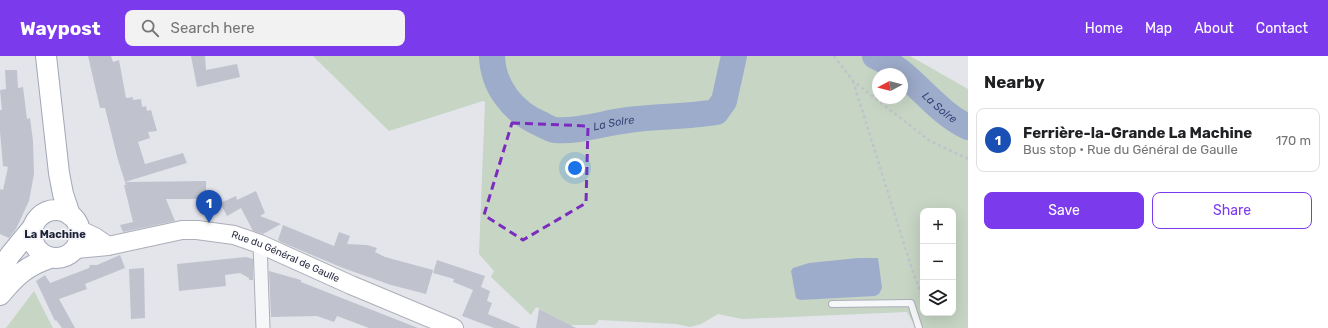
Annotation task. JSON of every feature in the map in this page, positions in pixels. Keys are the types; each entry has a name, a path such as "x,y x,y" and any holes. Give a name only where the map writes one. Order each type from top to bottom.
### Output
{"main road":[{"path":"0,295 14,279 32,264 50,258 64,257 75,231 63,194 59,173 46,56"},
{"path":"50,258 43,255 33,243 33,227 35,221 45,212 55,196 59,173"},
{"path":"45,212 58,210 75,231"},
{"path":"3,259 33,227"}],"street":[{"name":"Rue du Général de Gaulle","path":"75,231 108,246 170,232 197,230 234,236 260,244 454,328"},
{"path":"260,244 263,328"},
{"path":"3,259 28,267"}],"lane":[{"path":"832,304 911,303 919,328"}],"path":[{"path":"834,56 853,81 930,141 968,159"},
{"path":"853,81 920,291"}],"highlighted area":[{"path":"512,123 588,126 586,203 523,240 484,215"}],"green space":[{"path":"313,56 910,56 968,89 968,328 916,328 907,312 742,319 718,314 701,324 690,327 676,324 599,320 595,325 570,325 536,307 531,315 491,277 494,271 479,254 485,102 483,101 389,131"},
{"path":"34,291 53,328 6,328"}],"water":[{"path":"858,258 878,258 882,288 879,294 875,296 800,300 796,298 791,271 793,268 809,263"}],"building":[{"path":"88,56 111,56 113,62 119,60 126,98 133,97 133,100 141,99 142,107 146,106 147,111 151,110 157,131 148,132 150,138 138,142 145,164 183,153 187,163 125,182 105,108 100,108"},
{"path":"191,56 205,56 206,70 237,64 240,77 197,87"},
{"path":"5,70 17,70 18,88 23,87 27,119 30,118 33,141 34,174 29,201 16,229 9,238 0,234 0,189 3,190 8,167 3,166 0,131 0,110 2,110 0,90 6,89"},
{"path":"206,181 206,199 166,199 175,221 123,232 120,225 133,222 124,185 126,185 125,182"},
{"path":"256,191 265,213 260,216 281,224 263,234 253,231 241,208 227,216 220,203 236,196 237,200"},
{"path":"283,225 334,246 339,232 350,236 347,244 367,245 377,248 375,252 385,257 433,270 426,294 391,285 343,268 281,242 278,240"},
{"path":"120,255 125,268 85,284 87,289 59,299 75,328 62,328 56,320 55,321 36,281 45,275 50,283 89,268 90,265 97,265"},
{"path":"246,257 253,259 253,280 249,280 249,278 240,273 225,275 226,286 179,291 177,264"},
{"path":"437,260 485,276 481,287 490,291 487,301 492,303 488,314 521,328 494,328 462,316 473,290 453,282 454,279 433,273"},
{"path":"144,268 145,318 131,319 129,269"},
{"path":"269,271 301,280 301,282 418,328 369,328 337,316 334,322 317,316 271,317"},
{"path":"539,309 547,313 576,328 536,328"}],"waterway":[{"name":"La Solre","path":"492,56 496,78 506,97 522,113 546,127 555,130 582,129 619,121 716,112 724,101 734,56"},
{"name":"La Solre","path":"875,56 900,71 943,111 968,127"}],"place":[{"name":"Ferrière-la-Grande La Machine","path":"209,223"}],"district":[{"name":"La Machine","path":"55,234"}]}
